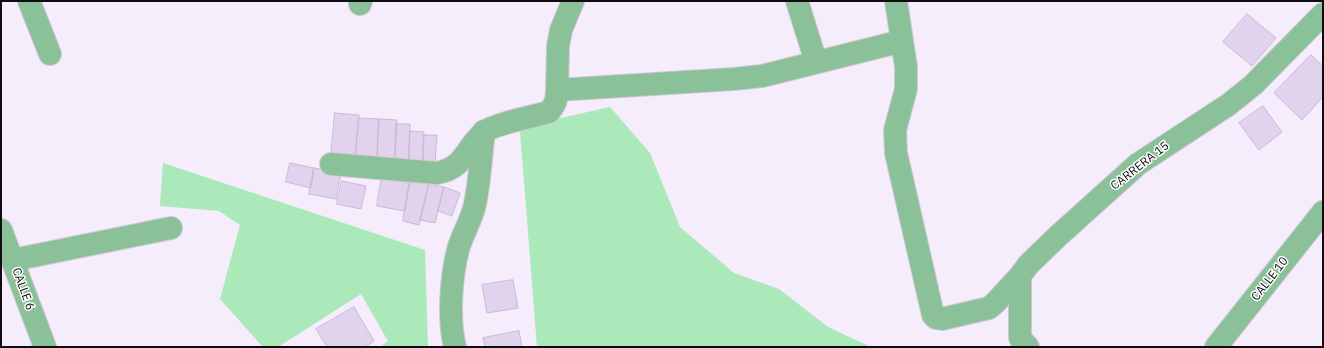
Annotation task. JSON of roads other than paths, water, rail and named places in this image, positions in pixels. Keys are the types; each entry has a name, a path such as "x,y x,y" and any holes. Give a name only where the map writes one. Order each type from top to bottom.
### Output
{"street":[{"path":"30,1 50,54"},
{"path":"331,164 437,173 448,171 458,164 484,131 495,126 549,112 557,99 558,46 561,30 573,1"},
{"path":"797,1 816,62"},
{"path":"896,1 906,67 906,89 895,130 896,153 933,315 936,318 942,319 989,308 1024,342"},
{"name":"CARRERA 15","path":"989,308 1020,276 1028,265 1058,236 1138,164 1228,105 1254,85 1323,14"},
{"path":"557,90 762,76 902,41"},
{"path":"456,347 452,336 453,276 458,250 475,206 484,131"},
{"name":"CALLE 10","path":"1216,347 1323,212"},
{"path":"12,260 171,228"},
{"name":"CALLE 6","path":"1,230 45,347"},
{"path":"1020,276 1024,342"}]}
